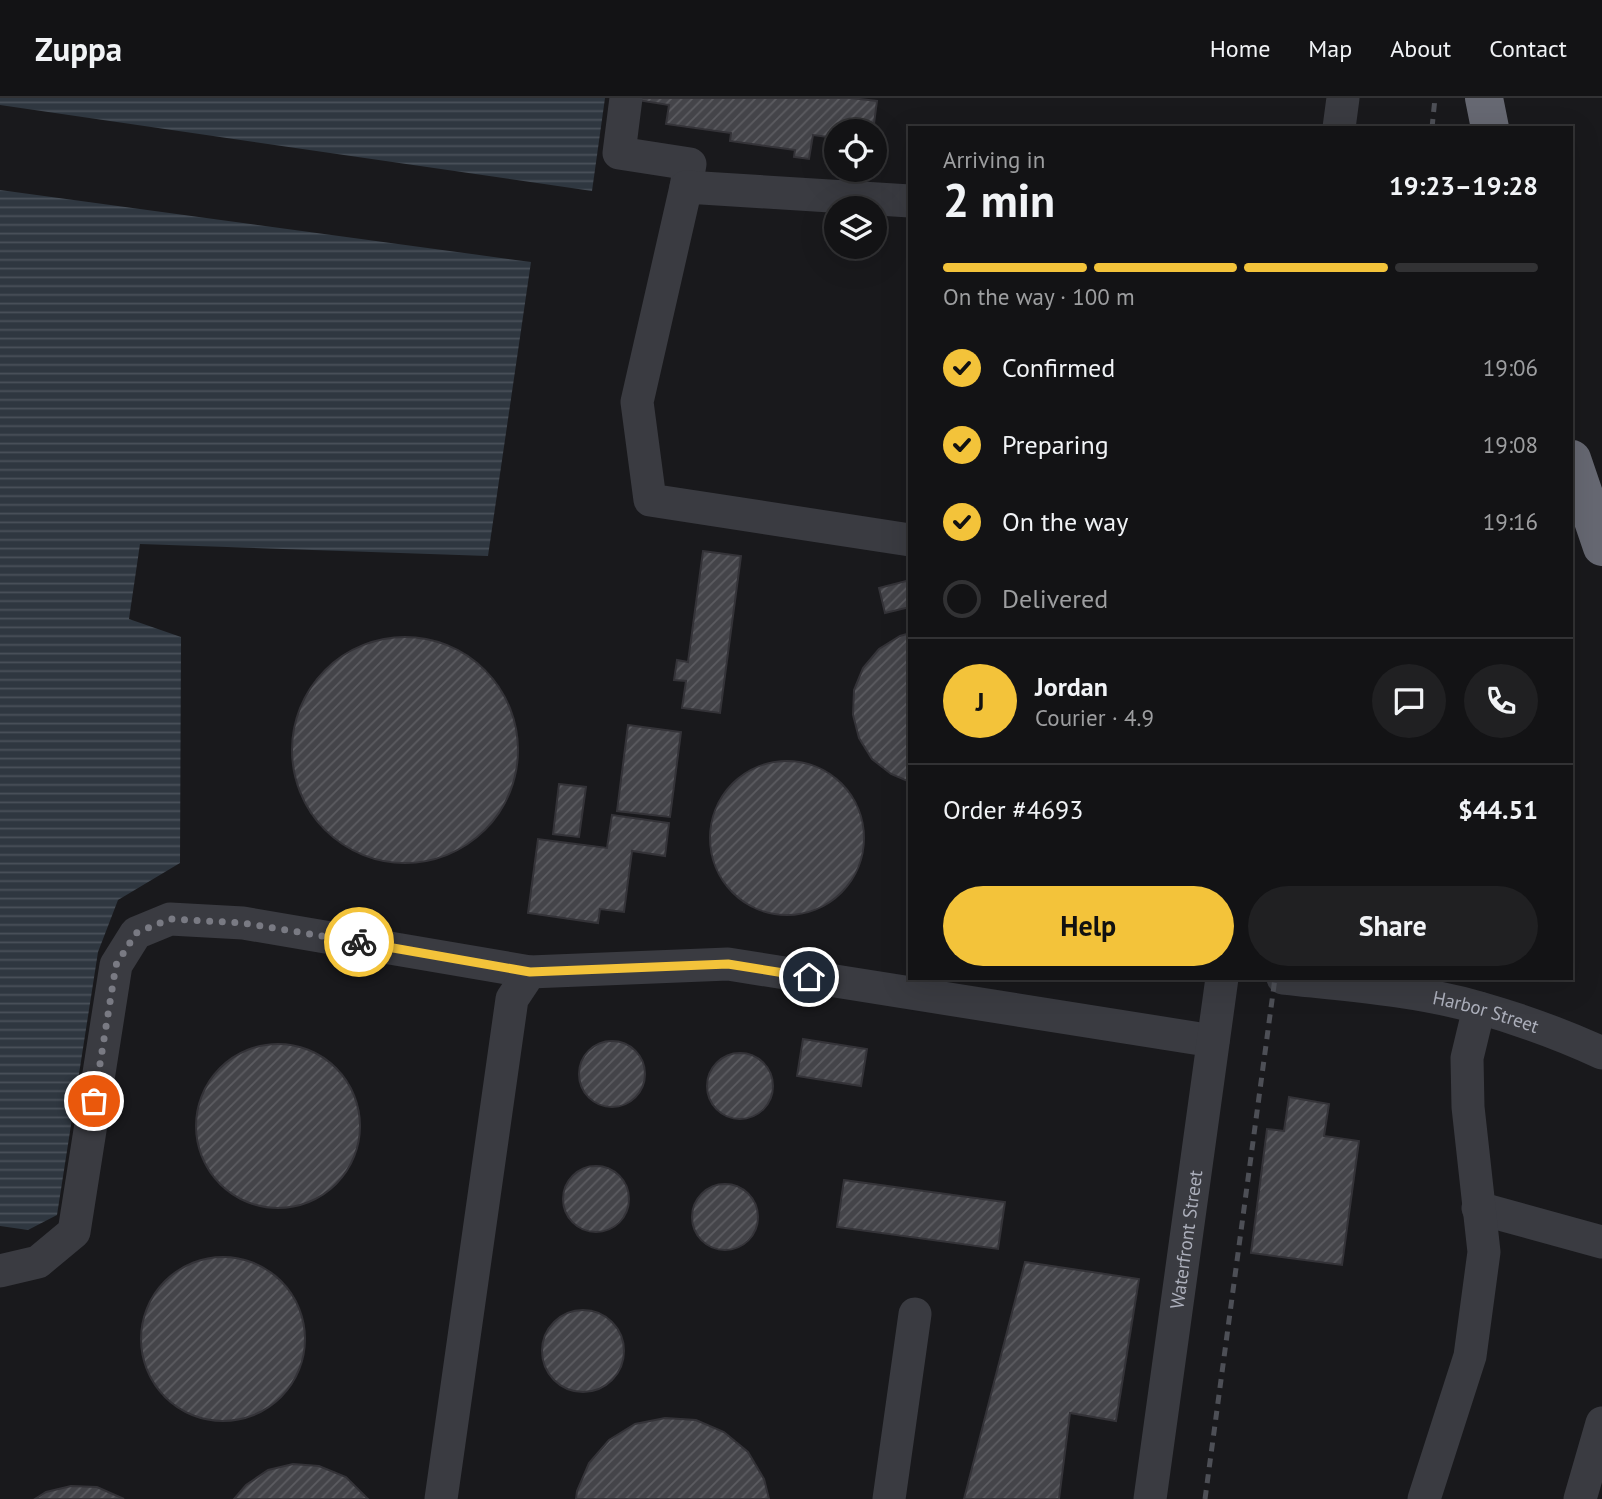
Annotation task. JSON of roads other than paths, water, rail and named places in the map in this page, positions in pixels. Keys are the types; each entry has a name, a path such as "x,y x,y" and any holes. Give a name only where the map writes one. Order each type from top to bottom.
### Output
{"highway":[{"path":"1484,98 1490,126"},
{"path":"1573,461 1602,547"}],"street":[{"path":"626,98 618,153 690,164 637,402 650,500 908,540"},
{"path":"1339,126 1343,98"},
{"path":"686,187 908,201"},
{"path":"0,1271 38,1262 74,1233 116,965 136,933 170,919 243,923 530,972 728,964 1213,1041"},
{"path":"441,1499 512,999 530,972"},
{"name":"Waterfront Street","path":"1150,1499 1222,980"},
{"name":"Harbor Street","path":"1315,980 1426,987 1563,1036 1602,1053"},
{"path":"1424,1499 1470,1356 1484,1252 1468,1107 1468,1058 1479,1007"},
{"path":"1478,1208 1602,1242"},
{"path":"889,1499 915,1314"},
{"path":"1580,1499 1602,1426"}],"railway":[{"path":"1432,126 1435,98"},
{"path":"1205,1499 1275,980"}]}
